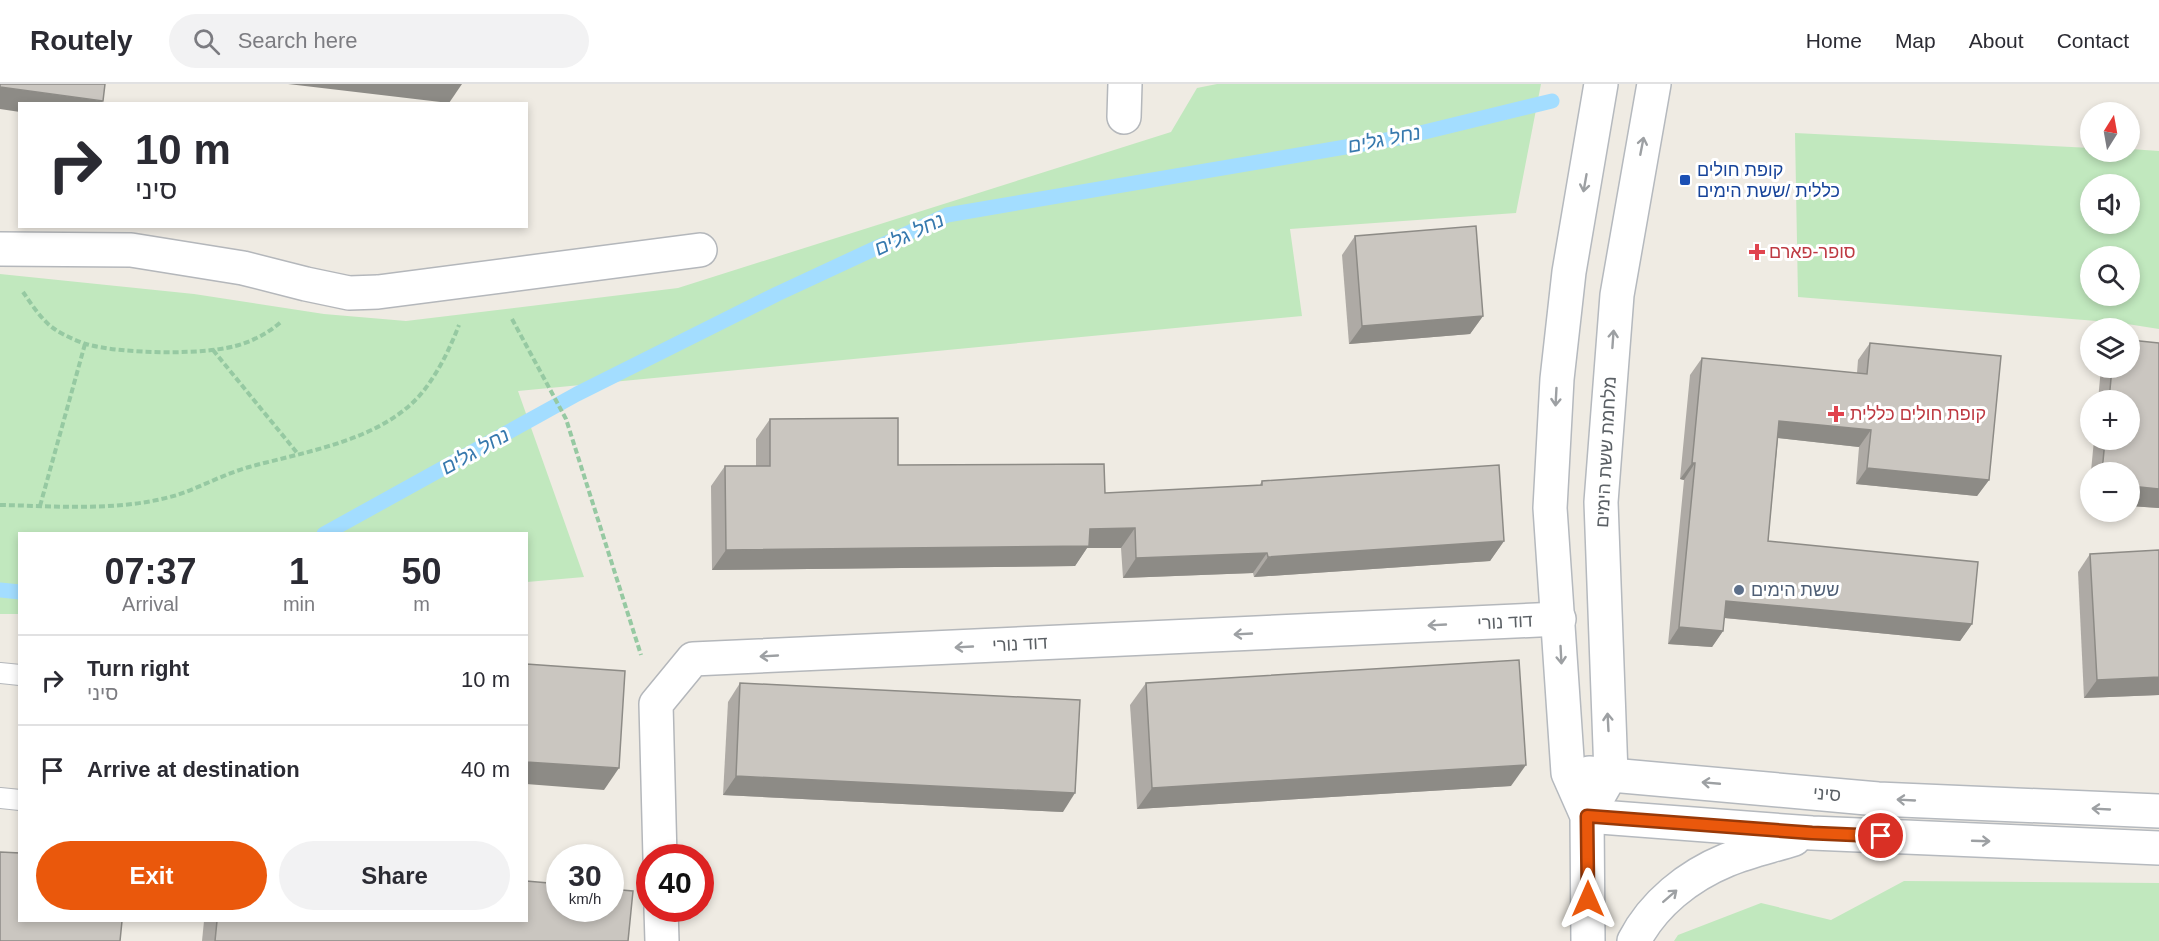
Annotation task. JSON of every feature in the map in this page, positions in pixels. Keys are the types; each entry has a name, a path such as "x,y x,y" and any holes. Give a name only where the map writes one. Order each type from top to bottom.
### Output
{"street":[{"path":"1124,117 1125,84"},
{"path":"1588,941 1587,816 1568,772 1550,508 1557,380 1569,272 1601,84"},
{"name":"מלחמת ששת הימים","path":"1611,774 1601,502 1617,296 1654,84"},
{"path":"0,249 131,250 243,268 349,293 378,292 700,250"},
{"name":"דוד נורי","path":"656,704 693,659 1559,619"},
{"path":"656,704 660,844"},
{"name":"סיני","path":"1568,772 1878,799 2159,811"},
{"path":"1587,816 1611,774"},
{"path":"1587,816 1812,833 2159,848"},
{"path":"1634,941 1653,910 1681,886 1726,860 1812,833"},
{"path":"661,922 662,941"}],"lane":[{"path":"0,673 18,675"},
{"path":"0,798 18,800"}],"path":[{"path":"0,505 117,506 176,495 245,468 362,435 399,414 424,390 447,355 464,313 472,280"},
{"path":"19,286 32,305 55,330 85,344 169,352 213,350 240,345 268,333 285,319 306,284"},
{"path":"40,506 85,344"},
{"path":"213,350 298,454"},
{"path":"533,358 566,419 656,704"}],"green space":[{"path":"1217,84 1541,84 1516,213 1290,229 1302,316 518,391 584,577 528,582 528,532 18,532 18,614 0,614 0,274 194,294 324,314 406,321 678,288 1171,132 1197,88"},
{"path":"1795,133 2080,147 2080,162 2140,162 2140,150 2159,151 2159,329 2140,326 2140,318 2080,320 1798,297"},
{"path":"1904,881 2159,883 2159,941 1674,941 1678,935 1761,903 1831,920"}],"building":[{"path":"0,84 105,84 103,101 0,87"},
{"path":"1476,226 1483,316 1362,326 1355,236"},
{"path":"2140,341 2159,343 2159,489 2140,487 2140,462 2103,462 2104,450 2140,450 2140,390 2110,390 2111,378 2140,378"},
{"path":"1870,343 2001,356 1989,480 1867,468 1871,430 1779,421 1768,541 1978,562 1972,624 1726,601 1723,631 1679,627 1695,463 1692,463 1702,358 1867,374"},
{"path":"898,418 898,465 1104,464 1105,493 1262,485 1262,481 1499,465 1504,541 1268,557 1267,553 1136,558 1135,528 1090,529 1089,546 726,550 725,466 770,466 770,419"},
{"path":"2159,550 2159,677 2097,680 2090,554"},
{"path":"1519,660 1526,765 1152,788 1146,683"},
{"path":"528,664 625,671 619,768 528,762"},
{"path":"740,683 1080,700 1075,793 736,776"},
{"path":"0,852 18,853 18,922 122,922 120,941 0,941"},
{"path":"528,881 546,883 546,922 624,922 624,890 633,891 628,941 215,941 217,922 528,922"}],"waterway":[{"name":"נחל גלים","path":"328,532 577,394 777,294 947,215 1404,137 1552,101"},
{"name":"נחל גלים","path":"0,590 18,592"}],"place":[{"name":"קופת חולים כללית /ששת הימים","path":"1685,180"},
{"name":"סופר-פארם","path":"1757,252"},
{"name":"קופת חולים כללית","path":"1836,414"},
{"name":"ששת הימים","path":"1739,590"}],"route":[{"path":"1588,899 1587,816 1881,836"}]}
